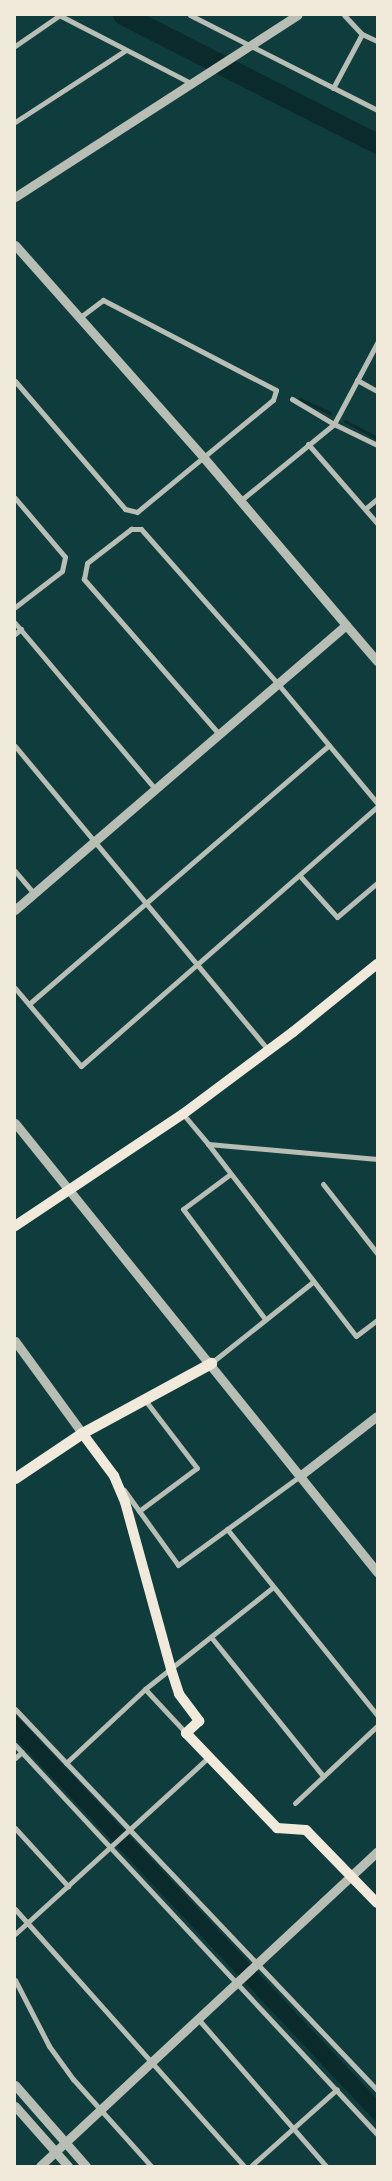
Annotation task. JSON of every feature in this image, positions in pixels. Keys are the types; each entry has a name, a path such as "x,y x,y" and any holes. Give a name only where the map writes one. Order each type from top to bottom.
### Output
{"main road":[{"path":"15,1226 71,1191 182,1114 269,1051 377,964"},
{"path":"15,1478 82,1433 211,1363"},
{"path":"82,1433 114,1476 125,1502 179,1694 199,1721 186,1733 277,1828 306,1830 377,1903"}],"street":[{"path":"15,46 60,15 191,83"},
{"path":"190,15 245,49 333,88 377,110"},
{"path":"15,197 297,15"},
{"path":"344,15 362,34 377,42"},
{"path":"333,88 362,34"},
{"path":"15,122 126,50"},
{"path":"15,245 204,458 377,661"},
{"path":"15,381 125,509 137,512 273,400 276,390 103,300 78,318"},
{"path":"240,501 334,424 377,343"},
{"path":"357,380 377,391"},
{"path":"292,399 334,424 377,445"},
{"path":"308,444 377,523"},
{"path":"15,498 65,557 62,571 15,607"},
{"path":"365,509 377,499"},
{"path":"219,734 84,579 87,563 132,530 141,529 278,684 377,803"},
{"path":"15,623 156,790"},
{"path":"15,910 346,625"},
{"path":"15,634 21,630"},
{"path":"29,1004 329,745"},
{"path":"15,746 269,1051"},
{"path":"15,988 81,1066 196,963 300,876 377,807"},
{"path":"15,871 34,894"},
{"path":"300,876 337,917 377,883"},
{"path":"182,1114 208,1144 229,1175 356,1336 377,1320"},
{"path":"15,1123 211,1363 377,1572"},
{"path":"208,1144 377,1159"},
{"path":"229,1175 183,1209 265,1319"},
{"path":"323,1184 377,1254"},
{"path":"211,1363 313,1282"},
{"path":"15,1342 82,1433"},
{"path":"139,1511 197,1468 144,1398"},
{"path":"114,1476 178,1565 301,1475 377,1416"},
{"path":"227,1529 272,1588 377,1715"},
{"path":"66,1763 145,1689 272,1588"},
{"path":"211,1637 323,1776"},
{"path":"145,1689 186,1733"},
{"path":"15,1709 377,2090"},
{"path":"295,1804 377,1726"},
{"path":"15,1745 239,1983 377,2134"},
{"path":"15,1758 22,1752"},
{"path":"15,1934 209,1757"},
{"path":"15,1828 68,1886"},
{"path":"40,2166 259,1965 377,1852"},
{"path":"15,1909 244,2166"},
{"path":"15,1980 49,2046 80,2088 151,2166"},
{"path":"199,2020 326,2166"},
{"path":"15,2085 86,2166"},
{"path":"251,2166 337,2089"},
{"path":"15,2106 68,2166"}],"water":[{"path":"15,1714 377,2099 377,2123 15,1738"}],"waterway":[{"path":"123,15 377,144"},
{"path":"300,399 330,413"},
{"path":"345,421 377,438"}]}
